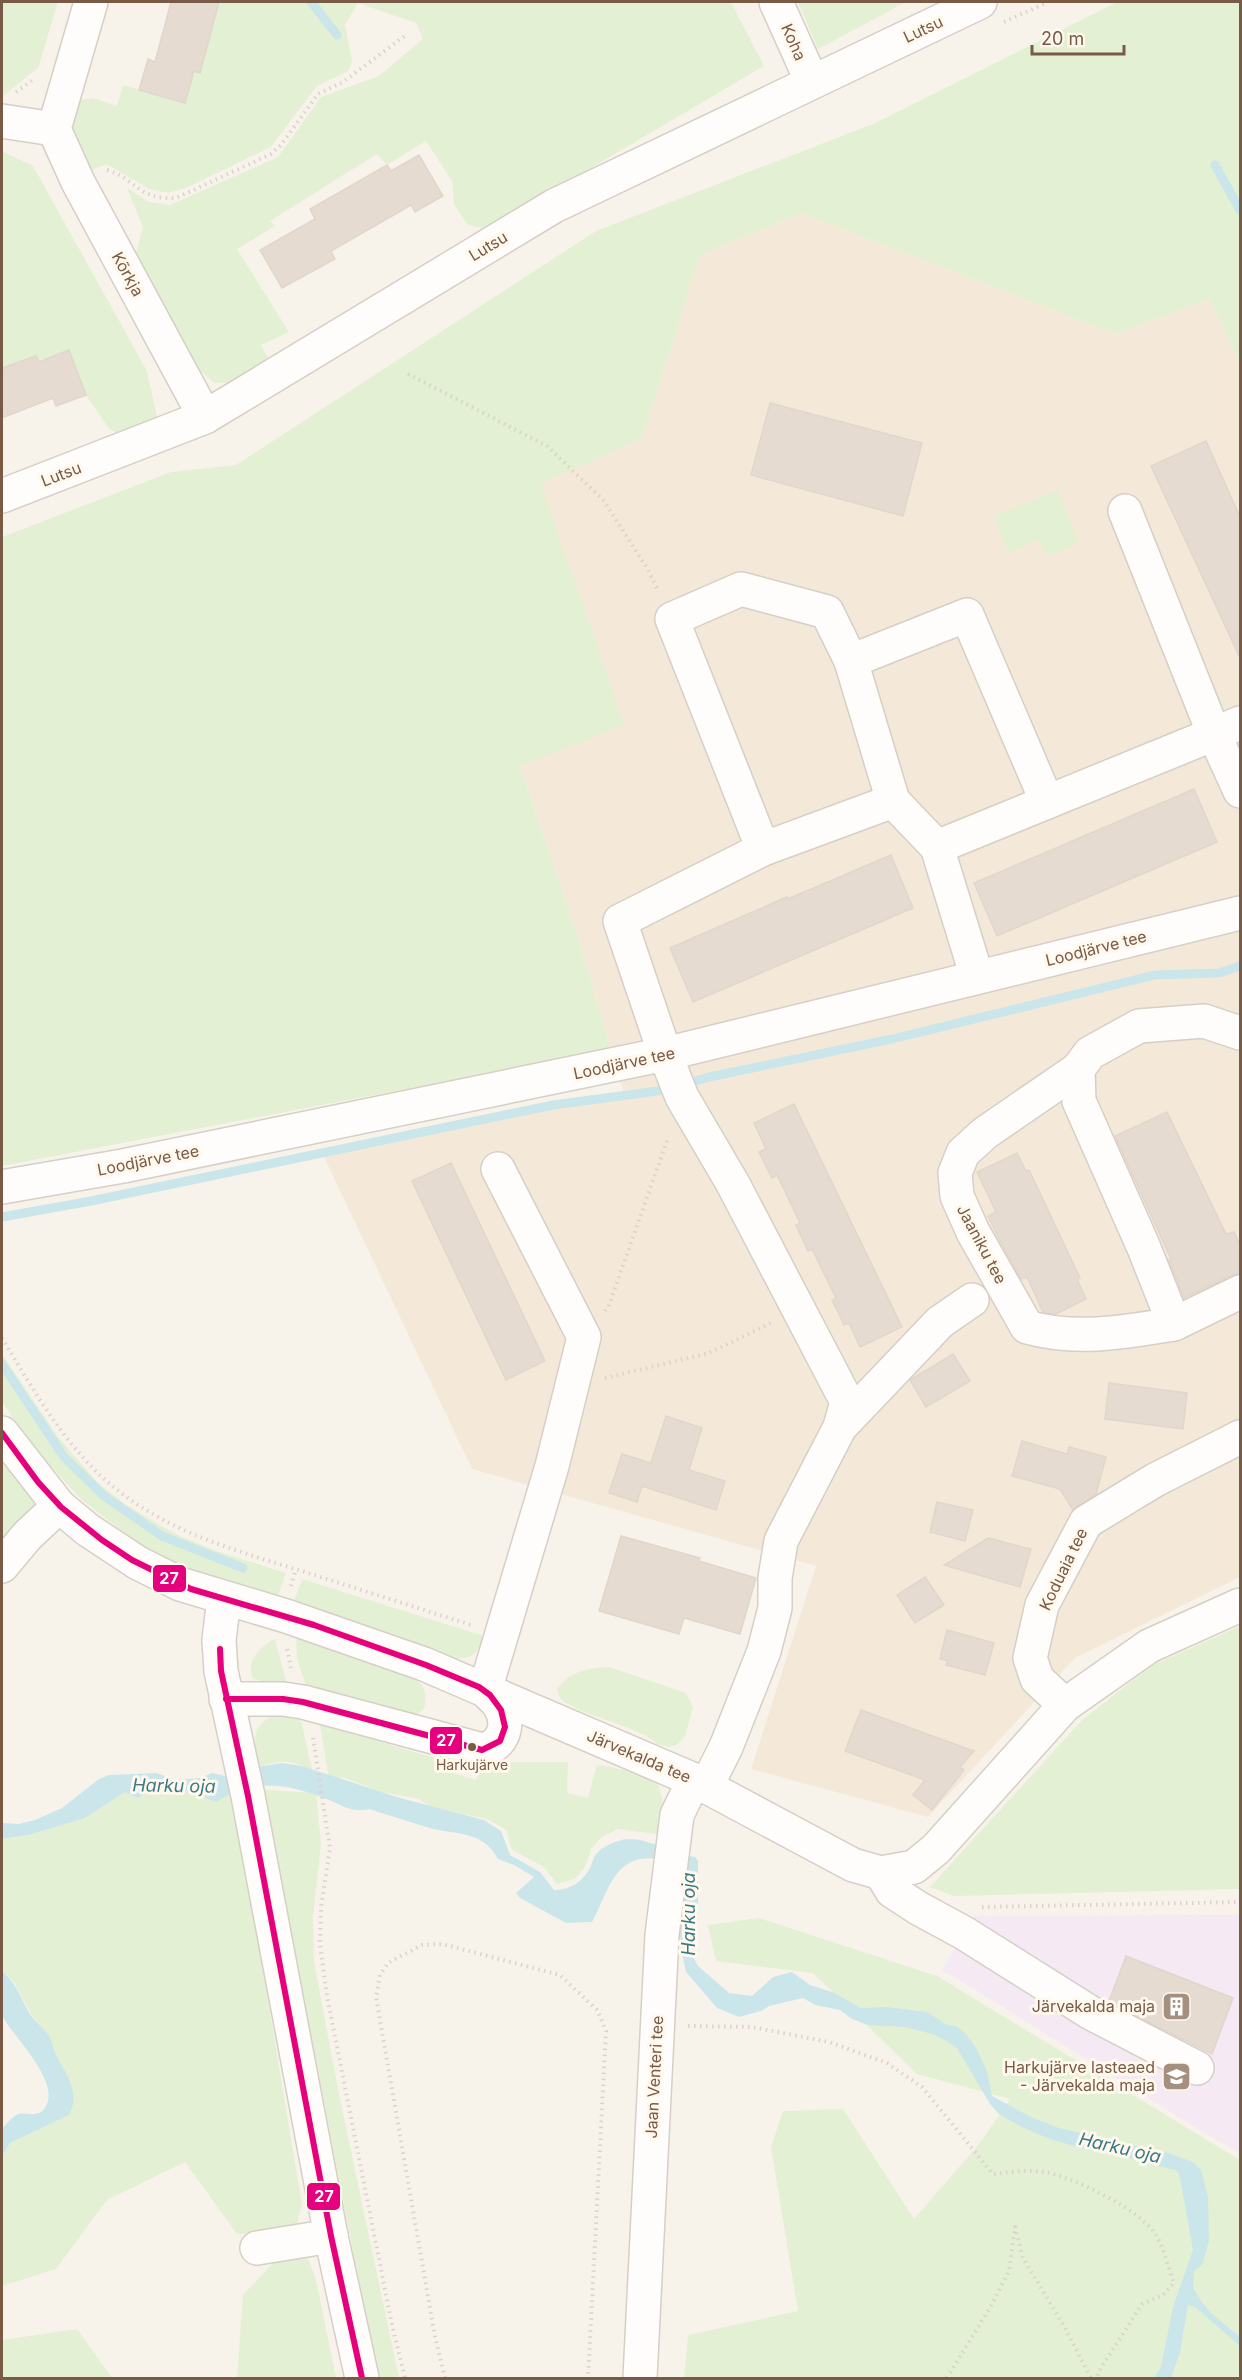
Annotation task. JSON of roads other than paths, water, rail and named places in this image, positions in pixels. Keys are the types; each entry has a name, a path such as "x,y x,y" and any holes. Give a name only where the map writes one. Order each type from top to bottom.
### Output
{"street":[{"path":"2,121 54,129 91,2"},
{"name":"Koha","path":"776,2 812,82"},
{"name":"Lutsu","path":"2,496 205,417 554,206 812,82 988,14"},
{"name":"Kõrkja","path":"54,129 78,182 205,417"},
{"path":"1125,511 1227,729 1240,791"},
{"path":"763,849 672,619 741,589 827,612 851,661 893,801 937,847 977,977"},
{"path":"851,661 967,615 1047,802"},
{"path":"937,847 1227,729"},
{"path":"840,1427 847,1402 673,1073 620,921 763,849 893,801"},
{"name":"Loodjärve tee","path":"2,1187 673,1073 977,977 1240,913"},
{"name":"Jaaniku tee","path":"1240,1033 1204,1021 1139,1026 1090,1053 1078,1069 985,1133 963,1153 955,1173 957,1196 973,1232 1027,1327 1048,1333 1101,1335 1174,1324 1240,1293"},
{"path":"1078,1069 1079,1101 1144,1248 1174,1324"},
{"path":"226,1699 283,1699 303,1702 482,1750 498,1742 504,1735 506,1725 504,1714 485,1690 552,1466 584,1338 498,1169"},
{"path":"840,1427 940,1322 972,1300"},
{"name":"Jaan Venteri tee","path":"640,2379 656,2026 662,1935 677,1815 726,1747 764,1652 775,1608 775,1578 781,1541 840,1427"},
{"name":"Järvekalda tee","path":"2,1433 59,1506 88,1530 138,1563 180,1584 286,1616 424,1664 700,1783 853,1866 881,1873 914,1867 936,1849 1065,1705 1149,1646 1240,1605"},
{"name":"Koduaia tee","path":"1065,1705 1037,1679 1030,1658 1042,1605 1086,1521 1155,1480 1240,1437"},
{"path":"2,1566 27,1536 59,1506"},
{"path":"224,1598 219,1640 221,1671 245,1782 331,2236 362,2379"},
{"path":"881,1873 892,1891 918,1908 964,1933 1091,2013 1197,2068"},
{"path":"257,2248 331,2236"}],"water":[{"name":"Harku oja","path":"282,1763 302,1766 400,1798 484,1820 501,1831 510,1855 540,1872 554,1890 565,1889 578,1882 586,1875 594,1857 600,1850 627,1839 643,1841 695,1857 698,1861 698,1919 693,1957 698,1966 729,1993 752,1996 773,1977 792,1972 810,1985 832,1992 861,2008 887,2007 927,2012 947,2025 956,2026 966,2034 987,2071 992,2096 1033,2118 1059,2128 1168,2153 1193,2162 1201,2170 1208,2197 1209,2241 1202,2265 1194,2271 1193,2288 1212,2314 1240,2337 1240,2346 1195,2307 1188,2305 1180,2352 1171,2378 1154,2378 1161,2367 1173,2307 1193,2250 1179,2173 1175,2170 1108,2153 1087,2150 1047,2138 1020,2126 999,2114 990,2104 957,2048 932,2034 905,2027 868,2025 852,2019 840,2010 815,2005 803,1998 769,2006 761,2011 739,2017 717,2008 686,1972 679,1939 680,1917 659,1859 644,1858 623,1868 615,1876 592,1922 566,1923 520,1898 516,1893 534,1877 498,1859 491,1849 475,1838 434,1829 369,1809 348,1808 314,1794 286,1787 258,1786 244,1789 216,1802 177,1789 158,1790 138,1798 125,1792 85,1818 29,1835 2,1839 2,1823 19,1824 35,1820 62,1808 99,1779 109,1775 156,1773 177,1780 200,1778 212,1773 230,1777 257,1767"},
{"path":"2,1971 16,1988 32,2017 49,2036 71,2084 73,2099 69,2115 10,2143 2,2156 2,2129 19,2114 41,2112 48,2099 48,2087 43,2074 3,2017"}],"waterway":[{"path":"311,2 337,35"},
{"path":"1215,165 1240,210"},
{"path":"2,1217 91,1201 553,1105 665,1090 709,1077 892,1039 1155,975 1219,973 1240,966"},
{"path":"2,1364 64,1457 104,1496 162,1536 243,1568"}],"place":[{"name":"Harkujärve","path":"472,1747"},
{"name":"Järvekalda maja","path":"1176,2006"},
{"name":"Harkujärve lasteaed - Järvekalda maja","path":"1176,2076"}]}
